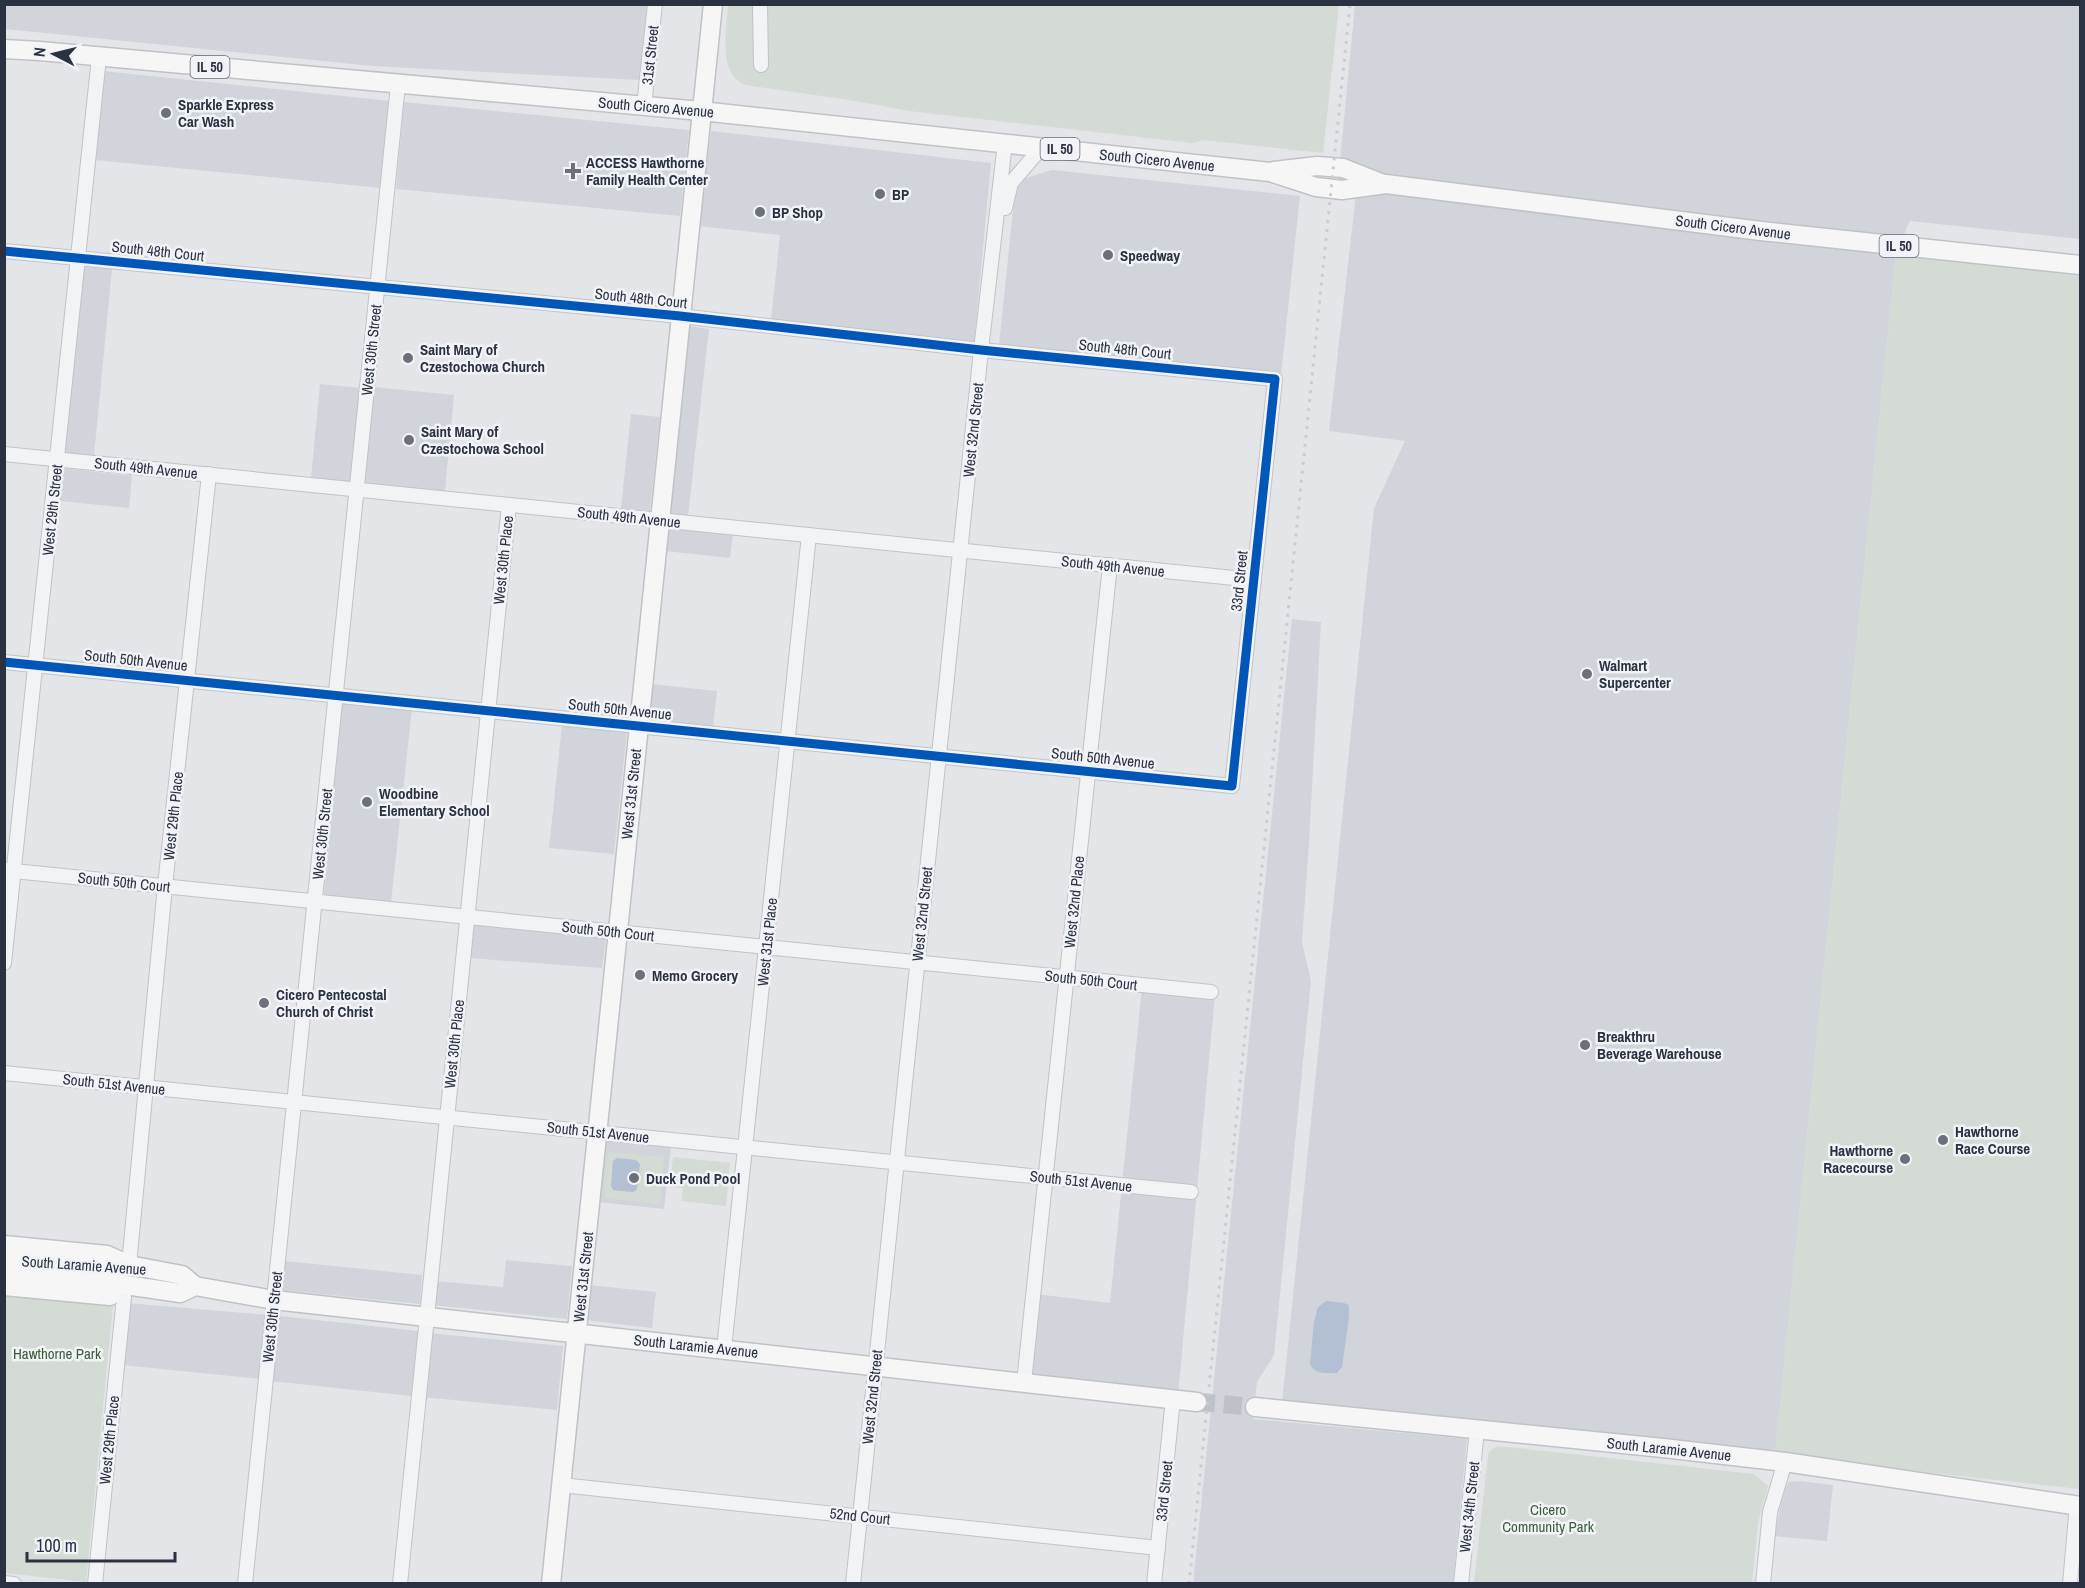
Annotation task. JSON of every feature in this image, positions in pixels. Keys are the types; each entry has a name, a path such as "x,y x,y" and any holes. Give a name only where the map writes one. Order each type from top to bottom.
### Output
{"main road":[{"name":"West 31st Street","path":"551,1584 713,4"},
{"name":"South Cicero Avenue","path":"4,44 40,51"},
{"name":"South Cicero Avenue","path":"4,50 40,51 701,111 1270,172 1317,166 1334,167 1343,168 1386,184 1756,230 2080,265"},
{"path":"4,1245 107,1255 129,1265"},
{"name":"South Laramie Avenue","path":"4,1259 108,1270 129,1265 182,1275 195,1286 274,1300 1197,1402"},
{"name":"South Laramie Avenue","path":"4,1272 112,1283 164,1292 180,1293 195,1286"},
{"path":"4,1286 144,1299 164,1292"},
{"name":"South Laramie Avenue","path":"1255,1407 1785,1462 2079,1506"}],"street":[{"name":"31st Street","path":"644,106 656,4"},
{"path":"760,4 761,65"},
{"name":"West 29th Street","path":"4,963 9,871 35,665 99,57"},
{"name":"West 30th Street","path":"245,1584 398,84"},
{"name":"West 32nd Street","path":"852,1584 981,350 1005,143"},
{"name":"West 32nd Street","path":"993,244 1011,183 1042,147"},
{"name":"South 48th Court","path":"4,251 680,316 981,350 1275,379"},
{"name":"33rd Street","path":"1232,786 1275,379"},
{"name":"South 49th Avenue","path":"4,454 1254,580"},
{"name":"West 29th Place","path":"129,1265 165,886 209,474"},
{"name":"West 30th Place","path":"400,1584 509,505"},
{"name":"West 31st Place","path":"724,1349 809,535"},
{"name":"West 32nd Place","path":"1024,1383 1110,565"},
{"name":"South 50th Avenue","path":"4,662 1232,786"},
{"name":"South 50th Court","path":"9,871 1211,992"},
{"name":"South 51st Avenue","path":"4,1073 1191,1192"},
{"name":"West 29th Place","path":"95,1584 124,1297"},
{"name":"33rd Street","path":"1154,1584 1173,1399"},
{"name":"West 34th Street","path":"1461,1584 1477,1430"},
{"path":"1763,1584 1770,1512 1785,1462"},
{"name":"52nd Court","path":"561,1485 1158,1548"},
{"path":"2070,1584 2079,1506"},
{"path":"4,1583 14,1584"}],"shaded area":[{"path":"4,5 647,5 639,80 372,66 5,29"},
{"path":"1355,5 2080,5 2080,239 1910,221 1896,253 1775,1456 1282,1403 1374,508 1405,441 1329,431 1357,185 1338,182"},
{"path":"103,71 391,101 381,188 95,160"},
{"path":"404,102 689,130 680,216 396,189"},
{"path":"711,131 991,163 974,344 771,320 780,235 699,226"},
{"path":"1052,170 1300,196 1281,375 999,345 1015,191 1026,178"},
{"path":"83,267 112,269 94,456 64,453"},
{"path":"688,326 709,329 688,516 668,514"},
{"path":"320,384 361,388 351,482 311,478"},
{"name":"Saint Mary of Czestochowa School","path":"374,387 454,395 445,491 364,484"},
{"path":"631,414 660,417 650,511 621,508"},
{"path":"62,468 132,476 129,508 60,501"},
{"path":"667,528 733,534 730,558 665,551"},
{"path":"1292,619 1321,622 1302,942 1311,981 1274,1355 1257,1382 1253,1419 1467,1439 1453,1583 1193,1584"},
{"path":"651,684 717,691 713,727 647,720"},
{"name":"Woodbine Elementary School","path":"342,702 412,709 391,902 324,895"},
{"path":"562,725 627,731 614,854 549,848"},
{"path":"472,924 606,937 602,968 468,958"},
{"path":"1142,988 1215,995 1178,1396 1027,1380 1036,1294 1110,1303"},
{"name":"Duck Pond Pool","path":"604,1140 671,1147 664,1209 598,1202"},
{"path":"506,1260 572,1266 567,1319 432,1305 435,1281 503,1287"},
{"path":"285,1261 422,1275 420,1304 282,1290"},
{"path":"589,1285 656,1292 652,1328 585,1320"},
{"path":"127,1303 267,1315 260,1379 122,1365"},
{"path":"280,1316 418,1331 411,1396 271,1381"},
{"path":"429,1333 563,1346 557,1410 422,1397"},
{"path":"1789,1482 1833,1485 1827,1541 1774,1536 1784,1490"}],"green space":[{"path":"728,5 1339,5 1323,153 1204,140 1193,143 909,111 745,85 730,71 727,61"},
{"name":"Hawthorne Race Course","path":"1896,253 2080,276 2080,1489 1775,1456"},
{"name":"Duck Pond Pool","path":"607,1152 664,1157 660,1204 603,1198"},
{"path":"673,1157 730,1163 726,1206 682,1201 683,1188 670,1187"},
{"name":"Hawthorne Park","path":"5,1292 113,1305 86,1582 5,1573"},
{"name":"Cicero Community Park","path":"1498,1446 1754,1474 1768,1486 1758,1523 1752,1583 1474,1583 1488,1455"}],"water":[{"path":"617,1158 636,1160 640,1164 637,1189 633,1192 613,1190 611,1186 613,1161"},
{"path":"1326,1301 1349,1305 1342,1367 1337,1373 1318,1372 1310,1364 1314,1322 1318,1307"}],"tunnel":[{"path":"1197,1402 1255,1407"}],"railway":[{"path":"1189,1584 1350,4"}],"cycle path":[{"path":"4,251 680,316 981,350 1275,379 1232,786 4,662"}],"place":[{"name":"Sparkle Express Car Wash","path":"166,113"},
{"name":"ACCESS Hawthorne Family Health Center","path":"573,171"},
{"name":"BP","path":"880,194"},
{"name":"BP Shop","path":"760,212"},
{"name":"Speedway","path":"1108,255"},
{"name":"Saint Mary of Czestochowa Church","path":"408,358"},
{"name":"Saint Mary of Czestochowa School","path":"409,440"},
{"name":"Walmart Supercenter","path":"1587,674"},
{"name":"Woodbine Elementary School","path":"367,802"},
{"name":"Memo Grocery","path":"640,975"},
{"name":"Cicero Pentecostal Church of Christ","path":"264,1003"},
{"name":"Breakthru Beverage Warehouse","path":"1585,1045"},
{"name":"Hawthorne Race Course","path":"1943,1140"},
{"name":"Hawthorne Racecourse","path":"1905,1159"},
{"name":"Duck Pond Pool","path":"634,1178"}]}
